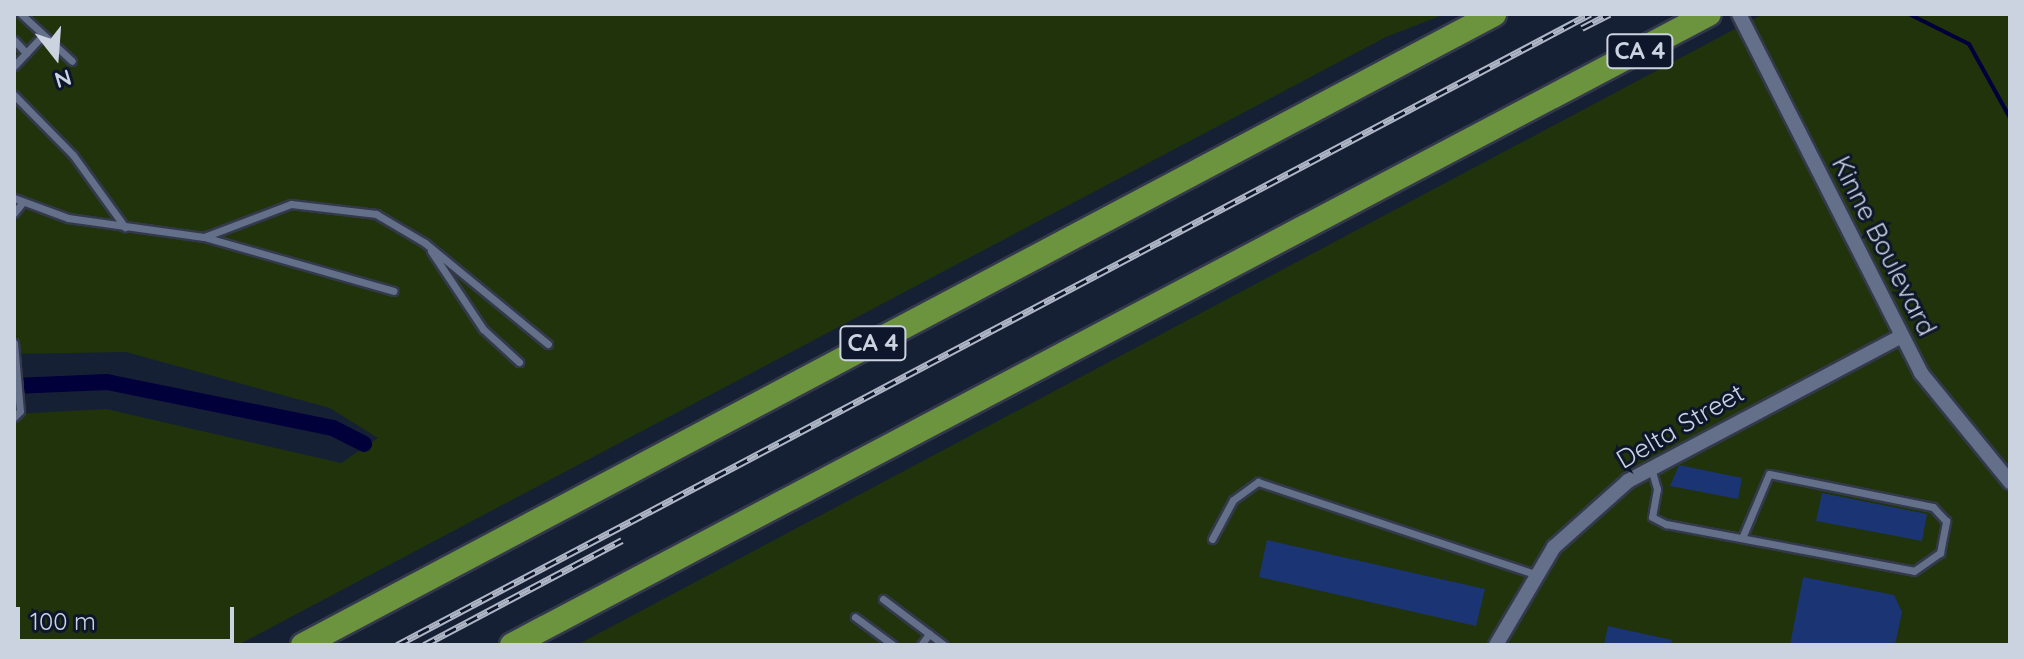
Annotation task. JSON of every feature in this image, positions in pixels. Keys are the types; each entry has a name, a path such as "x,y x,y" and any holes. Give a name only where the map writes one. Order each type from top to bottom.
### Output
{"highway":[{"name":"CA 4","path":"303,645 1494,14"},
{"name":"CA 4","path":"512,645 1709,14"}],"street":[{"name":"Kinne Boulevard","path":"1739,14 1902,336 1944,408 2010,482"},
{"name":"Delta Street","path":"1496,645 1535,574 1574,526 1650,466 1902,336"}],"lane":[{"path":"21,14 72,61"},
{"path":"14,66 43,35"},
{"path":"14,40 26,53"},
{"path":"14,95 73,155 125,227"},
{"path":"14,198 22,203 125,227 204,237 393,291"},
{"path":"204,237 262,212 321,202 376,214 425,243 548,344"},
{"path":"14,213 22,203"},
{"path":"425,243 483,329 519,362"},
{"path":"14,343 20,411 14,417"},
{"path":"1650,466 1657,489 1652,517 1742,538 1914,571 1929,565 1946,534 1946,521 1933,507 1785,473 1762,478 1742,538"},
{"path":"1212,539 1233,500 1258,482 1535,574"},
{"path":"883,599 944,645"},
{"path":"855,617 893,645"},
{"path":"921,645 929,634"}],"green space":[{"path":"14,14 1445,14 1386,37 238,645 14,645 14,414 106,409 341,463 378,438 330,408 126,352 14,354"},
{"path":"1763,14 2010,14 2010,645 577,645"}],"building":[{"path":"1679,465 1742,478 1738,499 1670,486"},
{"path":"1822,493 1927,514 1922,541 1816,521"},
{"path":"1267,540 1485,589 1476,626 1259,577"},
{"path":"1803,577 1894,595 1902,612 1895,645 1790,645"},
{"path":"1608,626 1672,640 1671,645 1604,645"}],"waterway":[{"path":"1909,14 1969,44 2010,118"},
{"path":"14,386 107,382 333,428 364,444"}],"railway":[{"path":"397,645 1590,14"},
{"path":"1582,28 1610,14"},
{"path":"424,645 622,540"}]}
